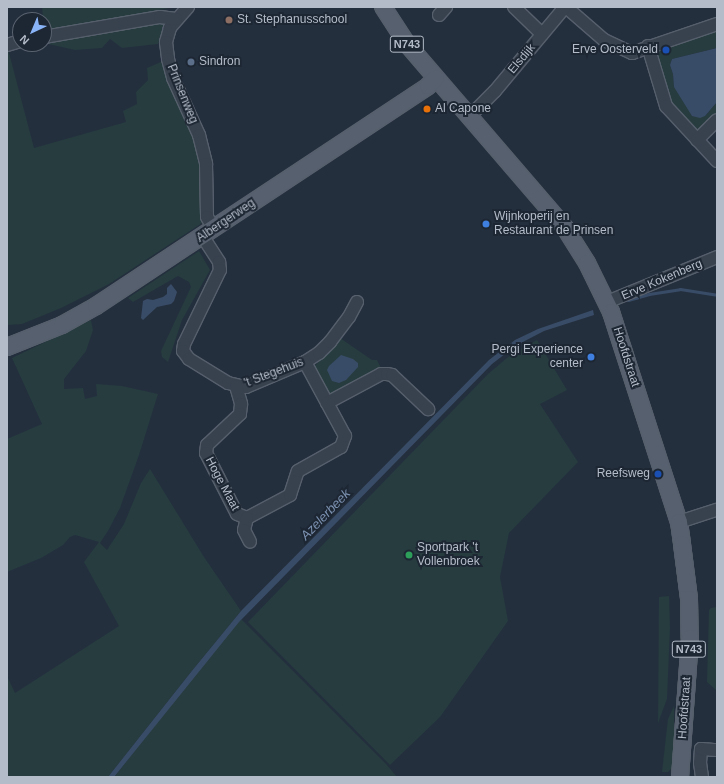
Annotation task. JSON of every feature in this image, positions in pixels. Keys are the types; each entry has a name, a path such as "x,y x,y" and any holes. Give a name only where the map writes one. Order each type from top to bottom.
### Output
{"main road":[{"name":"Hoofdstraat","path":"384,7 403,39 565,228 587,262 607,302 631,370 679,522 690,599 690,630 680,777"},
{"name":"Albergerweg","path":"7,347 62,325 96,306 209,233 337,145 428,86 436,78"}],"street":[{"name":"Prinsenweg","path":"188,7 176,19 168,32 166,42 168,59 173,78 199,136 206,164 207,217 209,233"},
{"path":"514,7 542,34"},
{"path":"565,7 604,40 618,48 632,52 717,24"},
{"name":"Elsdijk","path":"477,109 495,91 565,7"},
{"path":"52,36 160,17 176,19"},
{"path":"648,46 666,106 717,161"},
{"path":"697,140 717,120"},
{"name":"'t Stegehuis","path":"209,233 219,262 220,270 184,344 183,350 189,359 222,380 236,386 246,387 306,362 319,353 330,342 349,317 357,302"},
{"name":"Erve Kokenberg","path":"607,302 717,257"},
{"name":"Hoge Maat","path":"250,542 244,530 247,518 290,495 298,470 341,447 345,436 306,362"},
{"path":"327,403 381,374 387,374 392,375 428,409"},
{"name":"Hoge Maat","path":"236,386 241,404 240,414 207,445 206,453 237,514 247,518"},
{"path":"679,522 717,510"},
{"path":"702,777 700,763 701,749 717,750"}],"green space":[{"path":"42,7 175,7 52,30 52,12 42,12"},
{"path":"164,22 158,44 122,48 110,39 102,48 75,50 52,45 52,42"},
{"path":"717,31 717,48 672,59 670,65 673,74 674,87 705,116 717,102 717,115 705,126 697,129 674,108 655,59 658,51 666,46"},
{"path":"8,49 34,148 126,122 123,111 137,104 136,92 148,80 147,68 161,62 195,139 199,154 202,178 202,223 109,284 61,308 22,324 7,325"},
{"path":"199,251 210,270 182,320 168,362 162,357 161,351 191,287 189,282 178,276 133,302 128,298"},
{"path":"91,320 93,330 86,351 64,379 64,389 83,388 85,399 97,396 96,384 122,386 158,394 139,455 120,508 100,543 107,550 124,524 141,483 150,469 204,557 241,611 108,777 7,777 7,676 15,693 119,626 84,562 99,542 75,535 70,537 63,545 41,558 7,572 7,439 42,424 12,358"},
{"path":"340,338 372,360 377,360 382,370 334,395 326,393 314,367"},
{"name":"Sportpark 't Vollenbroek","path":"537,340 567,390 540,404 578,462 509,533 500,577 508,621 440,717 390,765 248,622 488,374 513,353"},
{"path":"669,596 670,627 667,699 658,723 659,597"},
{"path":"717,607 717,691 707,682 709,610"},
{"path":"240,618 387,765 397,777 114,777"},
{"path":"674,706 674,766 668,772 662,772 668,719"}],"water":[{"path":"717,48 717,102 705,116 700,118 692,116 674,87 673,74 670,65 672,59"},
{"path":"171,284 177,292 174,301 171,304 157,307 143,320 141,318 143,301 163,297 167,294 167,288"},
{"path":"593,310 594,315 544,331 515,346 492,364 239,622 114,777 108,777 241,611 489,360 515,340 538,329"},
{"path":"341,355 353,359 358,363 358,367 346,380 339,383 332,381 327,370 329,366"}],"waterway":[{"name":"Azelerbeek","path":"628,300 649,294 680,289 717,295"}],"place":[{"name":"St. Stephanusschool","path":"229,20"},
{"name":"Erve Oosterveld","path":"666,50"},
{"name":"Sindron","path":"191,62"},
{"name":"Al Capone","path":"427,109"},
{"name":"Wijnkoperij en Restaurant de Prinsen","path":"486,224"},
{"name":"Pergi Experience center","path":"591,357"},
{"name":"Reefsweg","path":"658,474"},
{"name":"Sportpark 't Vollenbroek","path":"409,555"}]}
